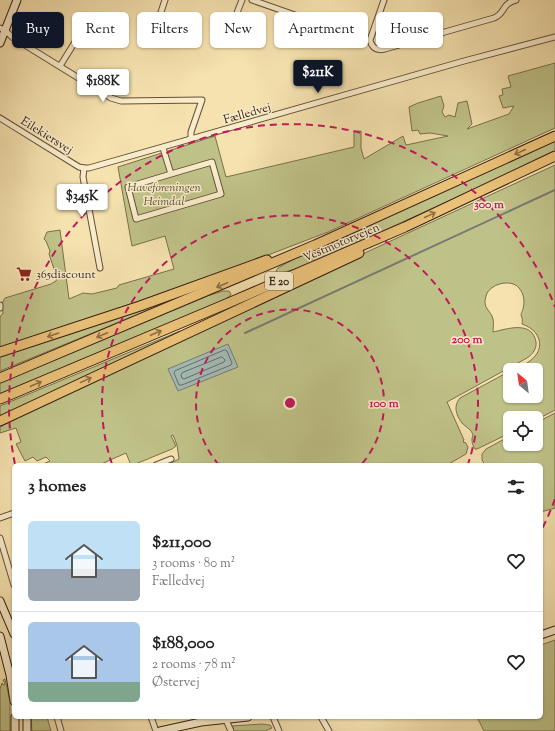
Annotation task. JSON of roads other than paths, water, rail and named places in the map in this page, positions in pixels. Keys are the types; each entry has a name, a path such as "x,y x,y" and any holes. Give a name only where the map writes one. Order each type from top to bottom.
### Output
{"highway":[{"name":"Vestmotorvejen","path":"0,378 315,245 555,136"},
{"name":"Vestmotorvejen","path":"0,398 405,227 555,156"},
{"path":"0,421 384,242 405,227"},
{"path":"0,352 140,306 256,264 315,245"}],"street":[{"path":"0,43 2,29 16,0"},
{"path":"162,12 166,0"},
{"path":"237,12 242,0"},
{"path":"252,0 286,12"},
{"path":"384,0 370,40 372,46 378,50 494,18 500,15 507,3 516,0"},
{"path":"2,29 12,37 111,98 120,101 202,100 191,132 191,139"},
{"name":"Fælledvej","path":"84,168 96,167 464,61 555,37"},
{"path":"60,66 72,47"},
{"name":"Eilekiersvej","path":"0,118 84,168"},
{"path":"163,148 171,174"},
{"path":"212,162 221,194 136,219 128,187 171,174 212,162"},
{"path":"84,168 83,177 100,268"},
{"path":"161,463 171,459"},
{"path":"0,518 12,514"},
{"path":"0,538 12,578"},
{"path":"0,601 12,629"},
{"path":"543,634 555,630"},
{"path":"0,636 12,688"},
{"path":"15,719 15,731"},
{"path":"27,719 27,731"},
{"path":"58,719 61,731"},
{"path":"152,719 156,731"},
{"path":"160,731 219,719"},
{"path":"225,719 231,731"},
{"path":"274,719 280,731"},
{"path":"322,719 329,731"}],"water":[{"path":"228,344 238,367 178,391 168,369"}],"waterway":[{"path":"245,333 555,190"}],"place":[{"name":"365discount","path":"24,274"}],"park label":[{"name":"Haveforeningen Heimdal","path":"164,194"}]}
